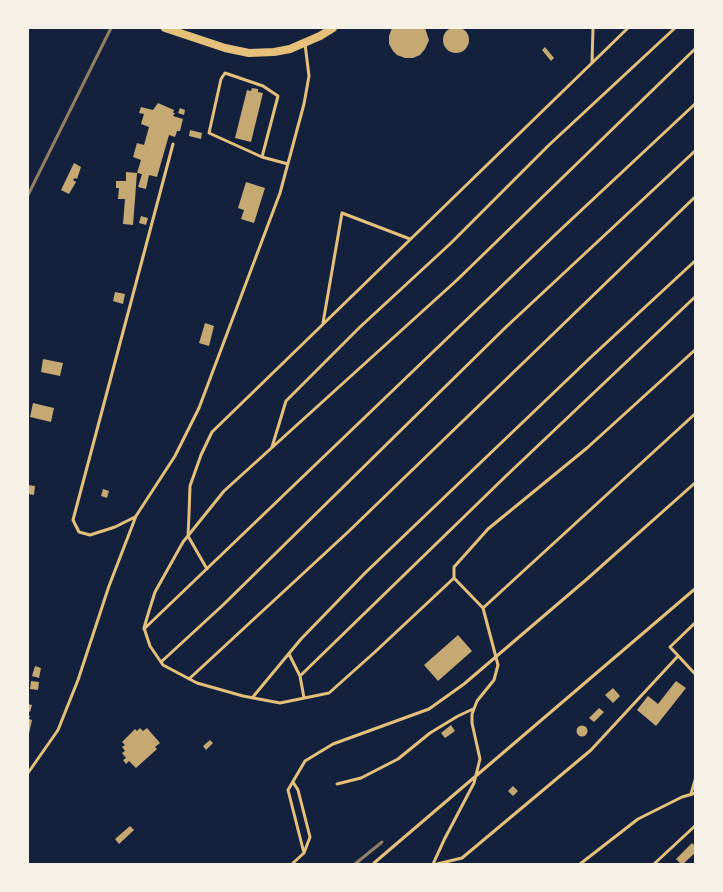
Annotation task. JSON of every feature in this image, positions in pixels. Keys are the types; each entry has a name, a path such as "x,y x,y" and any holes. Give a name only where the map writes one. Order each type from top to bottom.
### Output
{"street":[{"path":"165,28 225,48 250,53 274,52 305,44 332,28"}],"lane":[{"path":"592,63 593,28"},
{"path":"207,570 188,536 190,486 201,455 212,432 628,28"},
{"path":"272,448 286,401 360,327 451,243 549,145 675,28"},
{"path":"28,773 58,730 78,680 108,586 136,516 175,456 199,408 275,208 304,104 309,76 305,44"},
{"path":"454,578 329,693 280,703 252,698 197,683 163,665 150,646 144,629 155,592 183,542 224,491 456,280 696,48"},
{"path":"262,157 278,96 263,86 225,73 221,79 210,133 262,157 288,164"},
{"path":"144,629 557,233 696,104"},
{"path":"136,516 115,527 90,535 79,532 72,520 173,144"},
{"path":"162,662 230,598 506,327 696,150"},
{"path":"189,678 355,525 696,196"},
{"path":"322,324 342,213 410,239"},
{"path":"252,698 302,639 365,573 696,260"},
{"path":"300,676 507,475 696,296"},
{"path":"435,864 444,840 476,777 480,760 472,722 473,709 497,673 498,665 483,608 454,578 454,567 488,529 587,448 696,349"},
{"path":"483,608 696,413"},
{"path":"304,853 288,790 305,761 333,744 429,709 464,684 587,579 696,482"},
{"path":"374,863 696,588"},
{"path":"696,622 670,647 696,675"},
{"path":"289,654 300,676 304,698"},
{"path":"435,864 462,858 591,750 678,656"},
{"path":"337,784 361,778 398,759 430,733 473,709"},
{"path":"691,794 696,777"},
{"path":"292,864 304,853 310,837 298,790 294,782"},
{"path":"580,864 638,819 682,797 696,793"},
{"path":"654,864 696,825"}],"building":[{"path":"456,27 465,31 469,40 465,49 456,53 447,49 443,40 447,31"},
{"path":"392,28 425,28 429,40 425,49 420,55 413,58 397,55 389,44"},
{"path":"545,47 554,58 551,61 542,50"},
{"path":"252,88 258,89 258,92 263,93 251,142 235,138 247,90 251,91"},
{"path":"158,103 174,110 173,116 183,119 180,131 177,131 175,137 169,135 157,177 149,175 146,189 138,187 142,174 137,173 141,160 133,157 137,143 144,145 149,127 141,124 144,114 139,113 141,107 153,110"},
{"path":"180,108 185,110 184,115 178,113"},
{"path":"190,130 202,133 201,139 189,136"},
{"path":"74,163 81,167 77,179 73,180 76,182 69,194 61,190"},
{"path":"126,172 137,173 133,225 123,224 125,199 118,199 119,188 116,188 116,181 126,181"},
{"path":"246,182 265,188 254,223 241,219 244,210 238,208"},
{"path":"141,216 148,218 146,225 139,223"},
{"path":"115,292 125,294 123,304 113,301"},
{"path":"205,323 214,326 209,346 199,343"},
{"path":"43,359 63,363 60,376 41,372"},
{"path":"33,403 54,408 51,422 30,417"},
{"path":"28,485 35,486 34,495 28,494"},
{"path":"103,489 109,491 107,498 101,496"},
{"path":"458,635 472,651 438,681 424,665"},
{"path":"35,666 41,668 39,678 32,676"},
{"path":"31,681 39,682 38,690 30,689"},
{"path":"676,681 686,688 656,726 637,710 648,696 658,704"},
{"path":"613,688 620,696 613,703 605,695"},
{"path":"28,704 32,705 30,712 28,711"},
{"path":"599,708 604,712 594,722 589,718"},
{"path":"28,715 30,716 29,719 32,720 28,738"},
{"path":"451,725 455,731 445,738 441,733"},
{"path":"582,725 588,731 582,737 576,731"},
{"path":"140,728 143,731 147,728 160,743 155,747 157,749 136,768 129,761 126,764 123,760 126,758 122,753 125,751 122,747 125,745 122,742 135,729 137,731"},
{"path":"210,740 213,743 206,750 203,746"},
{"path":"513,786 518,791 513,796 508,791"},
{"path":"130,826 134,830 119,844 115,839"},
{"path":"692,843 696,847 694,849 696,852 681,864 676,859"}],"railway":[{"path":"28,195 111,28"},
{"path":"355,864 382,842"}]}
